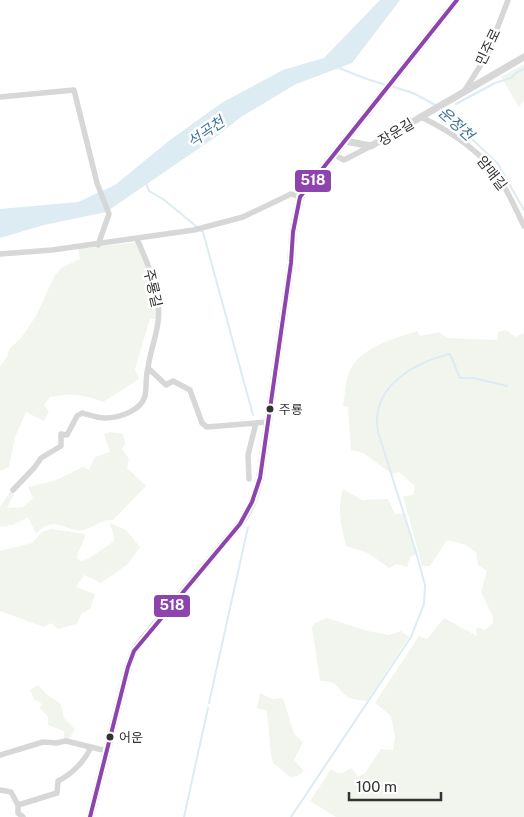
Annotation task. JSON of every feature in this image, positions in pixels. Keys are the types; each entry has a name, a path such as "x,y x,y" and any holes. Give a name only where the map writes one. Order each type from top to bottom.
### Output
{"main road":[{"path":"90,817 128,667 134,651 249,512 260,478 291,263 293,232 300,197 395,76 458,0"}],"street":[{"name":"민주로","path":"464,92 487,55 508,0"},
{"name":"장운길","path":"333,154 344,160 372,146 524,57"},
{"path":"0,97 74,90 99,188 109,214 98,245"},
{"name":"암매길","path":"424,115 448,130 475,152 499,178 524,226"},
{"name":"장운길","path":"345,141 372,146"},
{"path":"0,254 98,245 194,230 243,217 291,194 300,197"},
{"name":"주룡길","path":"12,490 34,468 41,458 61,446 61,434 67,435 77,416 82,413 106,418 126,414 138,406 145,397 145,382 159,312 154,286 137,239"},
{"path":"148,368 166,385 173,381 190,390 202,423 208,427 267,422"},
{"path":"249,479 248,455 256,423"},
{"path":"0,755 43,742 56,743 66,741 107,751"},
{"path":"18,805 57,793 58,781 70,775 88,754 91,747"},
{"path":"0,790 11,792 18,805 18,813 23,817"}],"shaded area":[{"path":"524,64 524,101 519,107 501,77"},
{"path":"137,242 151,279 156,309 156,319 150,319 135,369 139,379 103,402 77,395 50,397 44,405 49,411 44,421 26,412 15,437 9,467 0,471 0,366 7,357 9,349 21,338 36,316 54,277 61,268 80,259 78,249"},
{"path":"506,330 515,337 524,333 524,817 336,817 310,801 331,769 340,773 350,768 358,777 365,773 381,749 393,750 395,737 391,716 375,703 419,636 427,639 444,618 477,636 477,627 485,630 493,623 493,617 481,592 487,571 478,565 476,552 466,545 447,540 430,566 422,566 403,496 413,495 415,486 399,472 392,474 363,453 351,450 348,407 343,406 349,372 354,363 369,350 417,331 420,336 439,332 447,338 497,340 498,332"},
{"path":"109,432 123,434 125,443 122,449 129,459 127,468 146,486 113,520 105,521 83,530 71,529 55,524 49,525 36,534 28,517 13,525 0,527 0,507 11,490 14,495 7,508 23,507 33,498 28,487 54,481 83,467 89,470 95,457 110,452 104,434"},
{"path":"343,489 362,500 388,499 395,514 404,514 416,555 411,556 407,567 397,564 389,568 368,553 346,546 340,511"},
{"path":"110,523 126,530 140,547 128,564 101,583 84,575 76,587 95,594 90,609 81,614 77,624 58,629 51,623 44,627 0,611 0,551 32,543 42,532 51,529 85,534 77,558 81,561 88,559 113,542 114,537"},
{"path":"327,618 367,631 389,635 401,631 409,637 367,701 350,698 334,684 320,681 312,627 315,623"},
{"path":"38,685 46,694 61,704 64,718 75,729 69,739 64,739 64,731 48,725 48,717 40,708 42,704 34,699 30,690"},
{"path":"260,693 272,699 283,698 294,734 303,742 294,760 304,771 297,776 290,777 273,763 267,711 257,708"}],"water":[{"name":"석곡천","path":"380,0 400,0 352,63 296,84 241,117 217,136 106,212 44,225 0,238 0,209 78,202 115,185 170,140 223,102 283,70 324,58"}],"waterway":[{"name":"운정천","path":"339,68 386,85"},
{"path":"456,104 495,83 511,78 524,69"},
{"name":"운정천","path":"391,86 413,93 437,106"},
{"name":"운정천","path":"441,109 498,164 524,210"},
{"path":"146,184 149,191 163,199 197,227"},
{"path":"200,230 203,232 253,415"},
{"path":"291,817 411,637 424,604 425,585 378,432 377,416 381,402 397,379 422,364 450,354 460,378 474,378 507,386"},
{"path":"209,703 248,527"},
{"path":"184,817 208,708"}],"transit line":[{"name":"518","path":"90,817 128,667 134,651 240,524 252,502 260,478 291,263 293,232 300,197 457,0"}],"place":[{"name":"주룡","path":"270,409"},
{"name":"어운","path":"110,737"}]}
